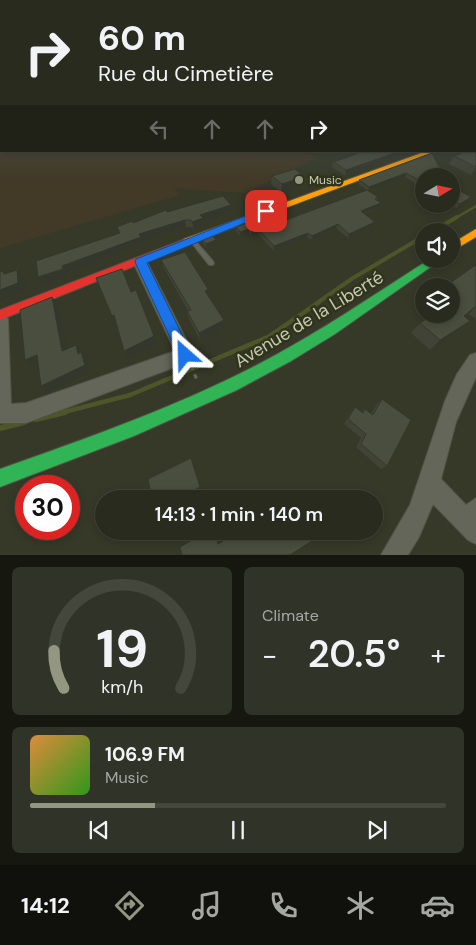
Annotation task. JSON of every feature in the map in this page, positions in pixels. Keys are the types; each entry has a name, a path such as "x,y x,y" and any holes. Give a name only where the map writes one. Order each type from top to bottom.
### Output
{"street":[{"path":"0,315 140,262 249,217 431,152"},
{"path":"460,243 476,232"},
{"path":"0,319 2,414 26,413 185,355 140,262"},
{"name":"Avenue de la Liberté","path":"0,478 94,445 237,383 306,344 423,268"},
{"path":"393,555 410,530 428,482 448,414 468,372 476,361"},
{"path":"428,482 473,521"}],"lane":[{"path":"192,240 211,264"}],"path":[{"path":"185,355 205,396"}],"shaded area":[{"path":"0,152 307,152 316,158 245,193 173,188 180,195 0,248"}],"building":[{"path":"361,152 397,152 346,170 334,162"},
{"path":"464,152 476,154 476,167 454,156"},
{"path":"432,153 440,168 415,168 415,178 406,173 369,187 359,180"},
{"path":"295,169 304,177 282,184 272,176"},
{"path":"367,190 378,197 375,199 381,203 361,211 375,222 349,234 338,224 312,236 308,233 274,246 259,230"},
{"path":"460,191 471,197 460,204"},
{"path":"223,196 231,205 200,215 203,218 192,222 191,220 185,220 139,234 141,237 62,266 63,269 38,277 36,261 120,233 117,227 132,221 133,223 166,210 167,212"},
{"path":"256,219 263,227 240,232 236,227"},
{"path":"213,236 216,240 206,244 203,240"},
{"path":"185,252 208,289 205,291 224,320 199,333 187,311 191,310 161,260"},
{"path":"476,265 476,306 464,316 470,321 440,340 420,323 460,323 460,278 458,278"},
{"path":"122,269 131,292 136,290 154,336 124,351 114,315 112,316 96,278"},
{"path":"17,270 18,283 0,290 0,272 3,271 4,274"},
{"path":"52,297 62,351 76,345 78,354 81,352 85,365 41,386 37,355 25,360 20,310"},
{"path":"382,399 411,420 387,466 361,444 366,434 348,419 355,407 363,413 365,409 373,415"},
{"path":"191,458 200,487 194,490 150,490 148,479"},
{"path":"192,540 217,540 218,544 225,540 314,540 290,555 182,555 180,547"}],"waterway":[{"path":"454,219 476,206"},
{"path":"447,223 457,217"},
{"path":"317,303 353,278 415,241"},
{"path":"60,413 130,395 268,337 319,302"},
{"path":"36,419 65,412"},
{"path":"0,428 24,422"}],"traffic: fast":[{"path":"0,478 67,454 200,401 264,369 308,344 424,268"}],"traffic: slow":[{"path":"188,241 431,152"},
{"path":"460,243 476,232"}],"traffic: jam":[{"path":"0,315 188,241"}],"place":[{"name":"Music","path":"299,180"}],"route":[{"path":"185,355 140,262 266,211"}]}
